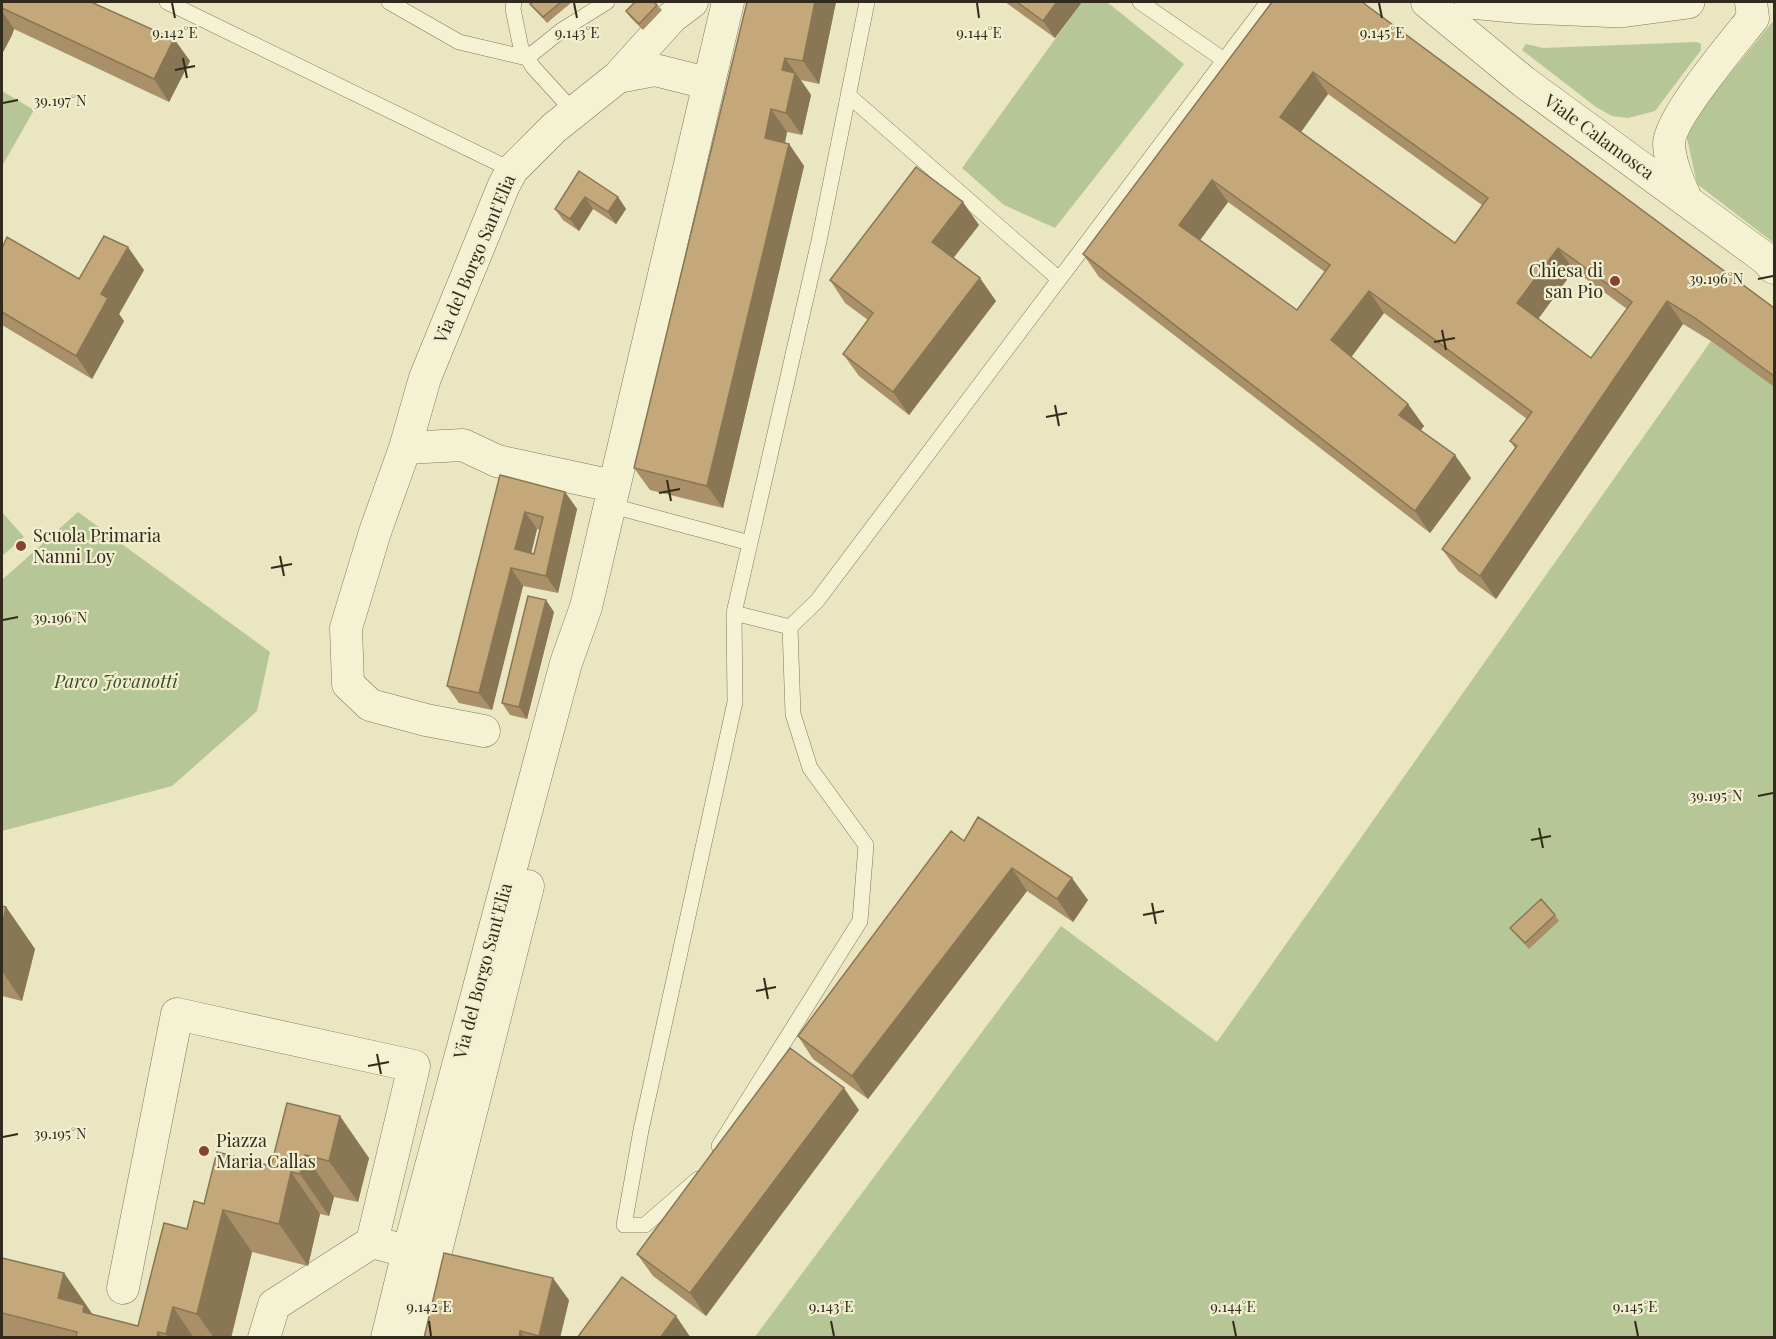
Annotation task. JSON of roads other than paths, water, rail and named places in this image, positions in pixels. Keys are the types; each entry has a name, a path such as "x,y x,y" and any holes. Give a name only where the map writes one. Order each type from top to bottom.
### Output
{"street":[{"name":"Via del Borgo Sant'Elia","path":"484,731 426,720 370,705 348,684 346,628 375,532 405,448 425,378 512,170 554,128 618,77 672,17 692,2"},
{"name":"Via del Borgo Sant'Elia","path":"414,1338 421,1255 455,1076 566,663 586,607 707,83 728,2"},
{"name":"Viale Calamosca","path":"1427,2 1524,82 1766,259 1774,268"},
{"path":"1471,2 1523,8 1621,10 1688,2"},
{"path":"1687,201 1674,172 1669,142 1681,111 1753,18 1751,2"},
{"name":"Via del Borgo Sant'Elia","path":"618,77 655,70 707,83"},
{"path":"405,448 463,445 497,461 611,496"},
{"name":"Via del Borgo Sant'Elia","path":"387,1338 421,1255 584,665 586,607"},
{"path":"123,1288 177,1014 455,1076"},
{"path":"264,1338 274,1305 372,1242 414,1066"},
{"path":"372,1242 421,1255"}],"lane":[{"path":"167,2 512,170"},
{"path":"389,2 459,42 527,58"},
{"path":"514,2 513,9 521,48 574,112"},
{"path":"527,58 562,30 607,2"},
{"path":"867,2 819,241 734,613 735,702 641,1130 624,1225 645,1226 698,1178 860,921 866,845 810,768 793,714 790,627 817,601 1268,2"},
{"path":"1140,2 1224,60"},
{"path":"848,95 1059,279"},
{"path":"611,496 750,543"},
{"path":"734,613 790,627"}],"place":[{"name":"Chiesa di san Pio","path":"1615,281"},
{"name":"Scuola Primaria Nanni Loy","path":"21,546"},
{"name":"Piazza Maria Callas","path":"204,1151"}],"park label":[{"name":"Parco Jovanotti","path":"116,682"}]}
